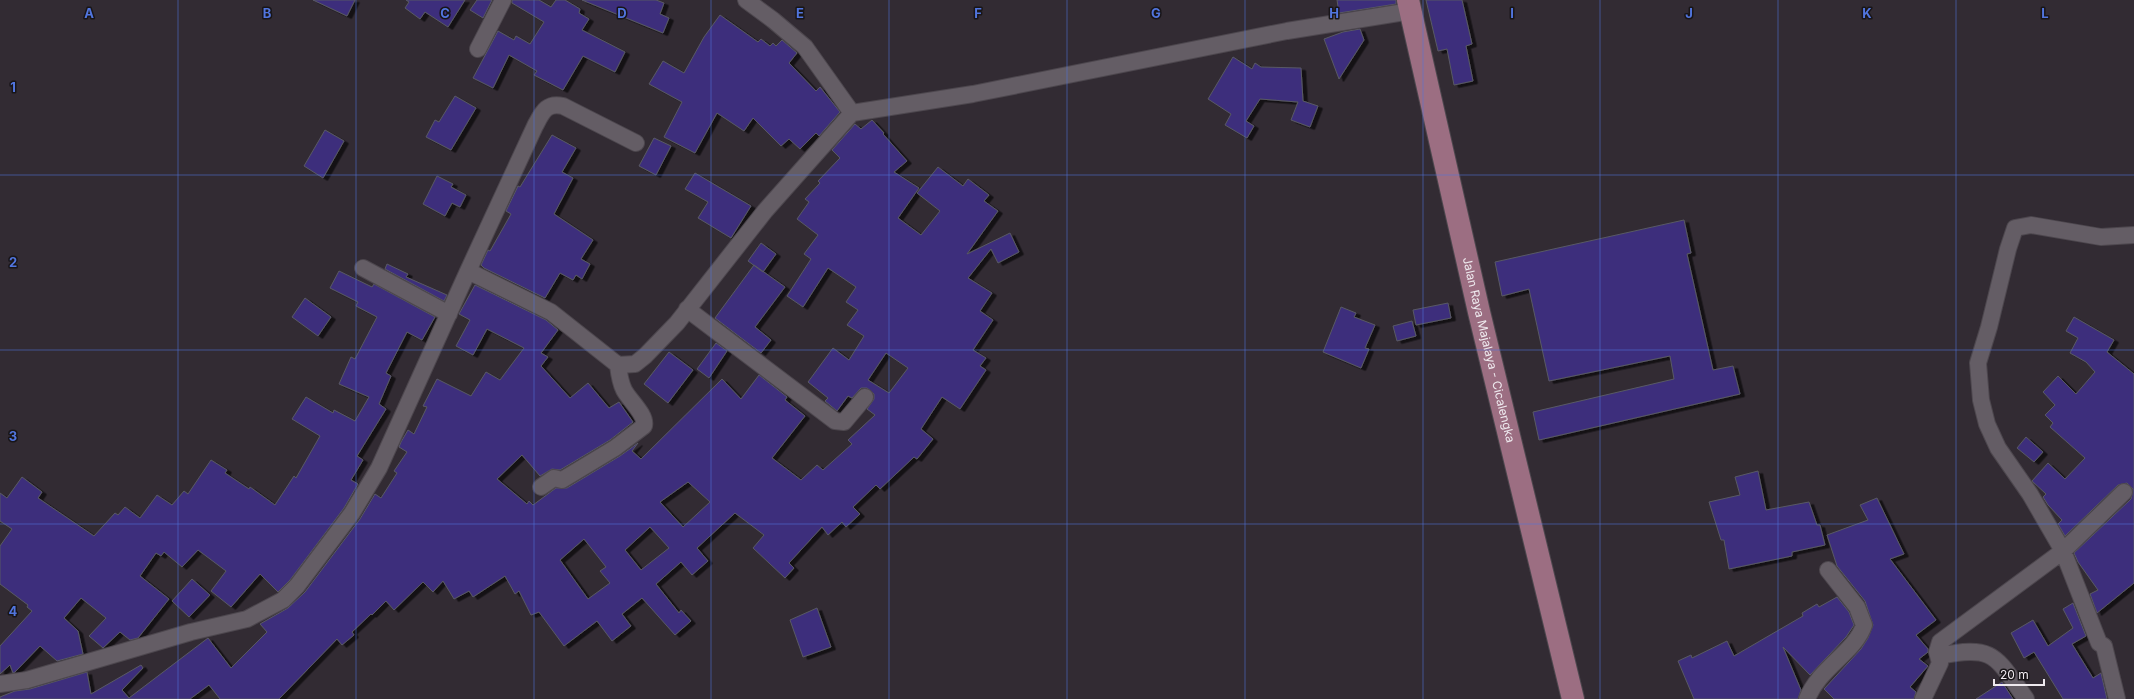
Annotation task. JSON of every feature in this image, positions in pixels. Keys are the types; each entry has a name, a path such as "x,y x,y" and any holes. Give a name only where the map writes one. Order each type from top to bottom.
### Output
{"main road":[{"name":"Jalan Raya Majalaya - Cicalengka","path":"1410,6 1479,312 1573,699"}],"street":[{"path":"478,49 503,0"},
{"path":"746,0 805,47 852,113"},
{"path":"468,271 551,312 618,365 634,364 645,356 687,309 764,211 852,113 973,94 1410,6"},
{"path":"0,684 27,680 191,632 247,619 283,600 302,580 348,520 379,468 535,126 546,107 551,104 563,106 636,143"},
{"path":"2117,699 2104,646 2099,643 2063,550 2030,494 1998,448 1987,424 1981,400 1978,363 1989,327 2008,249 2015,228 2031,225 2101,237 2134,235"},
{"path":"363,268 449,314"},
{"path":"687,309 835,421 844,422 848,419 865,397"},
{"path":"541,487 554,478 562,480 566,478 615,448 644,426 642,416 627,396 620,381 618,365"},
{"path":"1923,699 1940,662 1938,646 1940,642 2063,550 2124,492"},
{"path":"1807,699 1813,684 1858,637 1864,625 1857,607 1828,570"},
{"path":"1939,656 1964,651 1980,652 1992,657 2000,662 2026,699"}],"building":[{"path":"313,0 355,0 347,16"},
{"path":"406,0 465,0 448,27 425,12 420,19 405,8 409,2"},
{"path":"477,0 492,0 483,18 470,10"},
{"path":"512,0 539,0 551,7 556,0 565,0 580,9 579,13 589,19 582,30 625,52 615,72 583,56 563,90 534,75 537,71 509,55 493,88 473,78 498,31 514,40 516,36 530,44 544,22 512,3"},
{"path":"582,0 656,0 664,3 660,14 669,18 663,33"},
{"path":"1337,0 1396,0 1396,4 1339,13"},
{"path":"1426,0 1462,0 1472,44 1466,46 1473,81 1454,85 1447,49 1438,51"},
{"path":"720,15 758,42 761,39 770,46 773,43 776,46 782,40 797,53 789,63 816,91 820,87 840,112 819,136 816,133 800,149 789,139 781,146 753,118 744,131 717,113 695,153 664,137 682,102 649,84 663,61 684,73 704,37"},
{"path":"1360,29 1364,40 1339,79 1324,39 1343,32"},
{"path":"1233,57 1252,69 1255,63 1261,67 1301,68 1303,101 1318,106 1310,127 1291,120 1298,102 1260,99 1246,121 1254,126 1247,138 1225,125 1231,114 1208,99"},
{"path":"455,96 476,108 451,150 426,137 435,120 439,122"},
{"path":"872,120 907,161 894,172 919,188 898,218 921,235 940,211 917,193 938,167 963,186 968,179 989,195 984,201 998,211 967,254 1010,233 1019,252 998,263 991,249 968,278 992,293 980,311 993,320 973,350 986,358 980,366 986,370 960,409 942,397 921,429 933,439 917,459 914,457 880,489 876,485 853,507 860,514 846,527 842,522 828,535 822,527 789,563 794,568 785,578 753,548 764,535 735,513 697,548 708,561 692,575 681,562 656,584 679,613 681,610 691,621 675,635 642,598 622,614 631,626 612,641 597,621 564,646 539,612 531,615 519,591 515,594 505,576 473,597 469,591 454,599 443,581 433,592 423,582 394,610 386,601 352,632 354,635 342,645 337,639 279,699 220,699 209,685 190,699 0,699 0,697 15,691 30,689 87,672 91,694 141,665 143,668 122,690 129,698 208,638 231,668 267,632 260,624 288,608 305,592 360,519 375,494 381,498 397,473 394,471 407,452 399,447 401,442 408,430 414,434 427,407 423,406 437,379 471,396 486,372 500,380 524,348 487,329 473,355 456,346 470,320 459,314 475,285 546,320 558,330 541,353 548,357 541,366 570,398 588,383 609,408 619,402 633,422 610,440 560,470 552,469 540,476 522,455 497,479 527,504 529,501 533,505 556,488 567,488 620,456 638,443 632,451 641,459 722,379 741,399 759,375 787,397 785,400 805,416 772,458 801,480 817,465 823,470 852,444 848,440 875,415 867,409 874,399 874,394 867,388 861,388 852,398 848,396 837,411 825,401 828,398 808,382 833,348 849,360 864,336 847,325 858,310 846,302 856,287 828,268 803,307 787,296 811,259 804,254 818,235 797,219 809,202 805,199 820,183 818,181 840,158 832,150 855,124 861,129","holes":["886,353 908,368 889,393 868,380","688,482 710,502 683,527 660,502","650,527 669,548 641,570 625,550","584,539 606,567 600,571 610,583 588,599 560,560"]},
{"path":"325,130 344,141 323,178 304,166"},
{"path":"552,135 576,148 562,172 573,178 554,214 593,240 581,259 590,264 582,279 576,275 573,280 560,273 545,298 484,268 481,265 488,250 490,251 511,214 506,211 518,186 520,187"},
{"path":"654,138 671,146 656,175 639,166"},
{"path":"695,173 751,206 731,238 698,218 708,202 685,189"},
{"path":"437,176 453,184 451,187 466,195 460,207 452,203 445,216 423,204"},
{"path":"1684,220 1691,253 1687,254 1713,370 1733,366 1740,394 1539,440 1533,412 1674,379 1670,356 1549,381 1529,289 1502,296 1495,262"},
{"path":"761,243 776,254 763,272 748,261"},
{"path":"387,264 408,274 406,277 447,295 444,301 385,269"},
{"path":"754,265 785,287 755,327 771,340 761,353 715,318"},
{"path":"339,271 372,287 374,284 435,317 422,340 407,332 386,373 391,376 379,404 386,409 357,456 363,460 351,480 358,484 344,508 290,580 278,592 260,574 231,607 211,591 226,571 198,550 182,567 164,552 161,556 156,553 140,576 169,599 138,638 130,640 120,632 103,648 89,636 106,618 81,598 64,618 78,631 83,654 57,661 40,646 15,672 13,673 10,665 0,674 0,646 32,611 27,607 28,605 0,584 0,546 12,529 0,521 0,493 7,498 22,477 42,492 38,498 94,536 115,513 118,515 125,507 140,518 157,495 172,505 184,491 188,494 211,460 227,470 225,473 249,489 250,487 275,505 294,476 296,478 320,436 292,419 306,397 333,413 334,410 355,421 369,397 339,384 351,357 355,359 377,317 356,306 358,302 330,288"},
{"path":"305,298 331,317 318,336 292,317"},
{"path":"1448,303 1451,318 1416,325 1413,310"},
{"path":"1341,307 1356,313 1354,317 1375,325 1365,348 1369,349 1361,368 1323,352"},
{"path":"2074,317 2114,340 2107,352 2134,374 2134,583 2097,613 2090,594 2098,590 2078,562 2074,553 2131,499 2133,489 2127,483 2118,485 2065,536 2058,524 2062,520 2048,505 2043,497 2046,494 2032,481 2048,463 2065,479 2085,458 2050,427 2053,423 2045,415 2055,405 2043,392 2058,376 2076,394 2095,372 2086,362 2070,353 2078,338 2066,331"},
{"path":"1412,321 1416,336 1397,341 1393,326"},
{"path":"716,343 727,351 709,378 697,369"},
{"path":"669,352 693,370 668,403 644,384"},
{"path":"2026,437 2043,452 2034,462 2017,448"},
{"path":"1758,471 1766,510 1809,502 1817,525 1820,525 1825,545 1792,552 1792,556 1729,569 1724,540 1721,540 1709,502 1740,495 1735,477"},
{"path":"1877,498 1904,554 1890,559 1936,620 1916,635 1928,649 1928,652 1919,659 1928,666 1910,687 1916,692 1914,699 1834,699 1824,689 1861,649 1868,638 1873,625 1865,601 1837,566 1827,535 1868,520 1860,505"},
{"path":"192,579 210,595 189,617 172,601"},
{"path":"1837,597 1849,612 1854,625 1846,637 1810,675 1783,647 1801,690 1798,699 1694,699 1678,661 1691,655 1692,658 1727,641 1734,656 1803,616 1802,613 1817,604 1819,607"},
{"path":"2073,603 2086,636 2072,644 2093,678 2101,673 2107,699 2063,699 2034,652 2024,658 2011,633 2033,620 2048,646 2073,628 2063,609"},
{"path":"817,608 831,647 803,657 790,620"},
{"path":"2002,682 2013,699 1976,699"}]}
